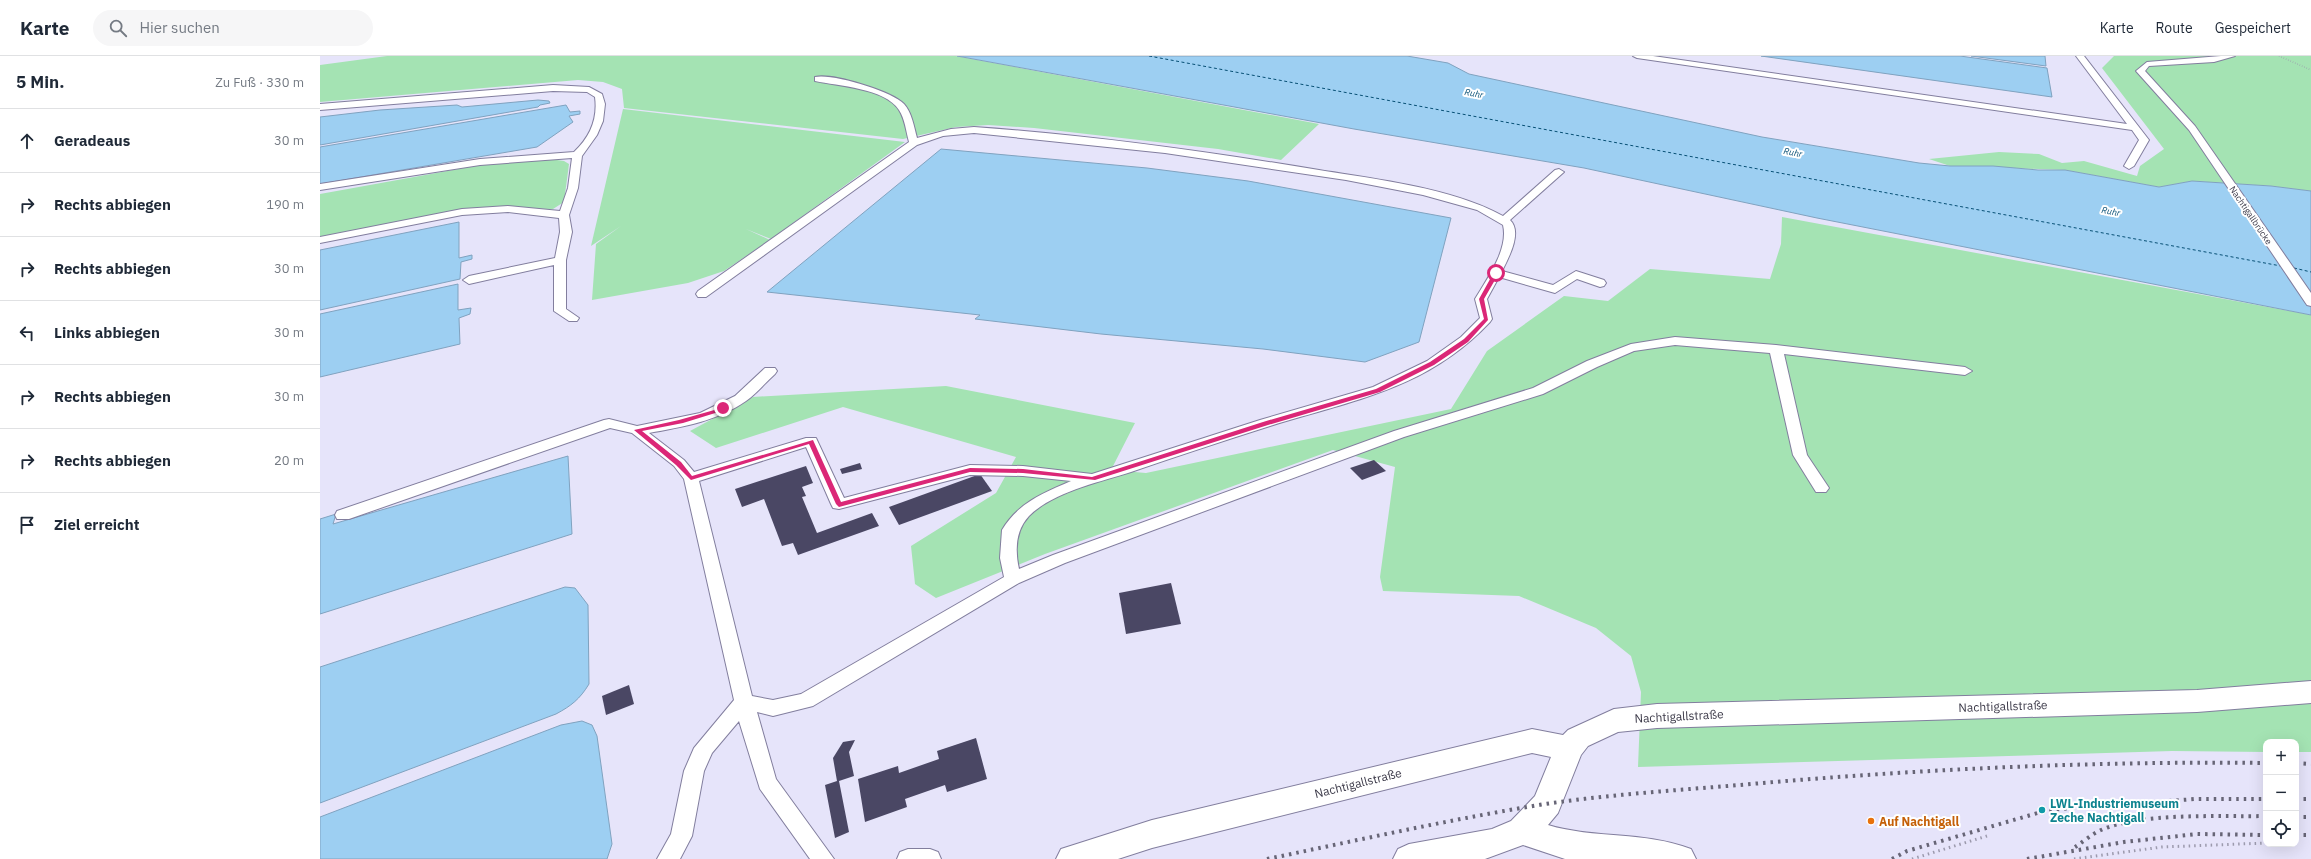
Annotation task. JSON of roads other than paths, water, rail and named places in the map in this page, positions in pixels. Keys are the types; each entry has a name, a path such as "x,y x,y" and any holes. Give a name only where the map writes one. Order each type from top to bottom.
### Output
{"street":[{"name":"Nachtigallstraße","path":"1072,859 1160,832 1532,741 1569,748 1578,738 1614,721 1657,716 2197,701 2311,692"},
{"path":"1410,859 1494,843 1522,831 1547,804 1569,748"},
{"path":"1522,831 1570,846 1641,852 1680,859"}],"lane":[{"path":"1637,56 2134,128"},
{"path":"2080,56 2144,140 2130,166"},
{"name":"Nachtigallbrücke","path":"2231,56 2214,60 2147,64 2140,71 2192,128 2311,302"},
{"path":"818,79 860,87 882,94 900,105 907,115 914,143"},
{"path":"320,107 553,88 589,90 599,96 602,110 589,144 577,155 518,158 445,166 320,187"},
{"path":"470,104 589,90"},
{"path":"702,294 914,143 930,136 955,131 992,131 1210,155 1301,169 1415,191 1477,206 1505,219 1509,225 1508,242 1496,273 1481,299 1486,319 1466,340 1432,364 1378,390 1265,423 1093,479 1046,497 1024,512 1010,530 1008,558 1013,579"},
{"path":"573,318 560,312 560,260 566,232 564,215 573,188 577,155"},
{"path":"1505,219 1559,172"},
{"path":"320,240 462,212 508,209 564,215"},
{"path":"469,280 560,260"},
{"path":"1496,273 1555,289 1576,275 1600,283"},
{"path":"744,702 773,708 806,701 1013,579 1059,559 1399,434 1538,391 1592,364 1631,348 1675,341 1776,349 1965,372"},
{"path":"1776,349 1800,455 1821,488"},
{"path":"637,430 680,422 723,408 740,399 770,371"},
{"path":"343,516 609,423 637,430 679,463 691,478 744,702 767,783 823,859"},
{"path":"691,478 811,441 839,504 970,470 1023,471 1093,479"},
{"path":"668,859 681,836 694,771 704,748 744,702"},
{"path":"908,859 930,859"}],"water":[{"name":"Ruhr","path":"957,56 1407,56 1448,63 1469,74 1762,137 1919,163 1950,166 1993,166 2038,170 2065,170 2159,187 2192,181 2271,186 2311,191 2311,315 1817,218 1584,168 1354,129"},
{"path":"1761,56 1960,56 2047,68 2052,97"},
{"path":"1971,56 2045,56 2046,66"},
{"path":"538,100 549,101 550,103 540,105 538,107 320,145 320,117 380,110 457,105 462,107"},
{"path":"566,105 570,112 580,111 580,114 569,116 573,122 537,147 320,184 320,147"},
{"path":"941,149 1147,168 1248,181 1451,218 1419,342 1365,362 1263,349 1101,334 975,319 980,315 767,292"},
{"path":"459,222 459,258 472,255 472,259 461,262 460,279 320,310 320,250"},
{"path":"458,284 458,310 471,308 470,314 459,318 460,344 320,377 320,314"},
{"path":"568,456 572,534 320,614 320,519 336,514 333,524"},
{"path":"565,587 575,588 588,605 589,684 575,702 556,714 320,803 320,667"},
{"path":"582,721 592,725 597,736 612,844 607,859 320,859 320,817 561,725"}],"railway":[{"path":"1267,859 1475,816 1545,804 1622,795 1944,770 2137,763 2263,763"},
{"path":"2299,763 2311,764"},
{"path":"1892,859 1907,851 2048,810 2195,799 2263,799"},
{"path":"2299,799 2311,799"},
{"path":"2075,847 2101,830 2118,824 2138,820 2204,816 2263,816"},
{"path":"2299,817 2311,817"},
{"path":"2027,859 2124,842 2197,834 2263,835"},
{"path":"2299,835 2311,835"}],"place":[{"name":"LWL-Industriemuseum Zeche Nachtigall","path":"2042,810"},
{"name":"Auf Nachtigall","path":"1871,821"}]}
